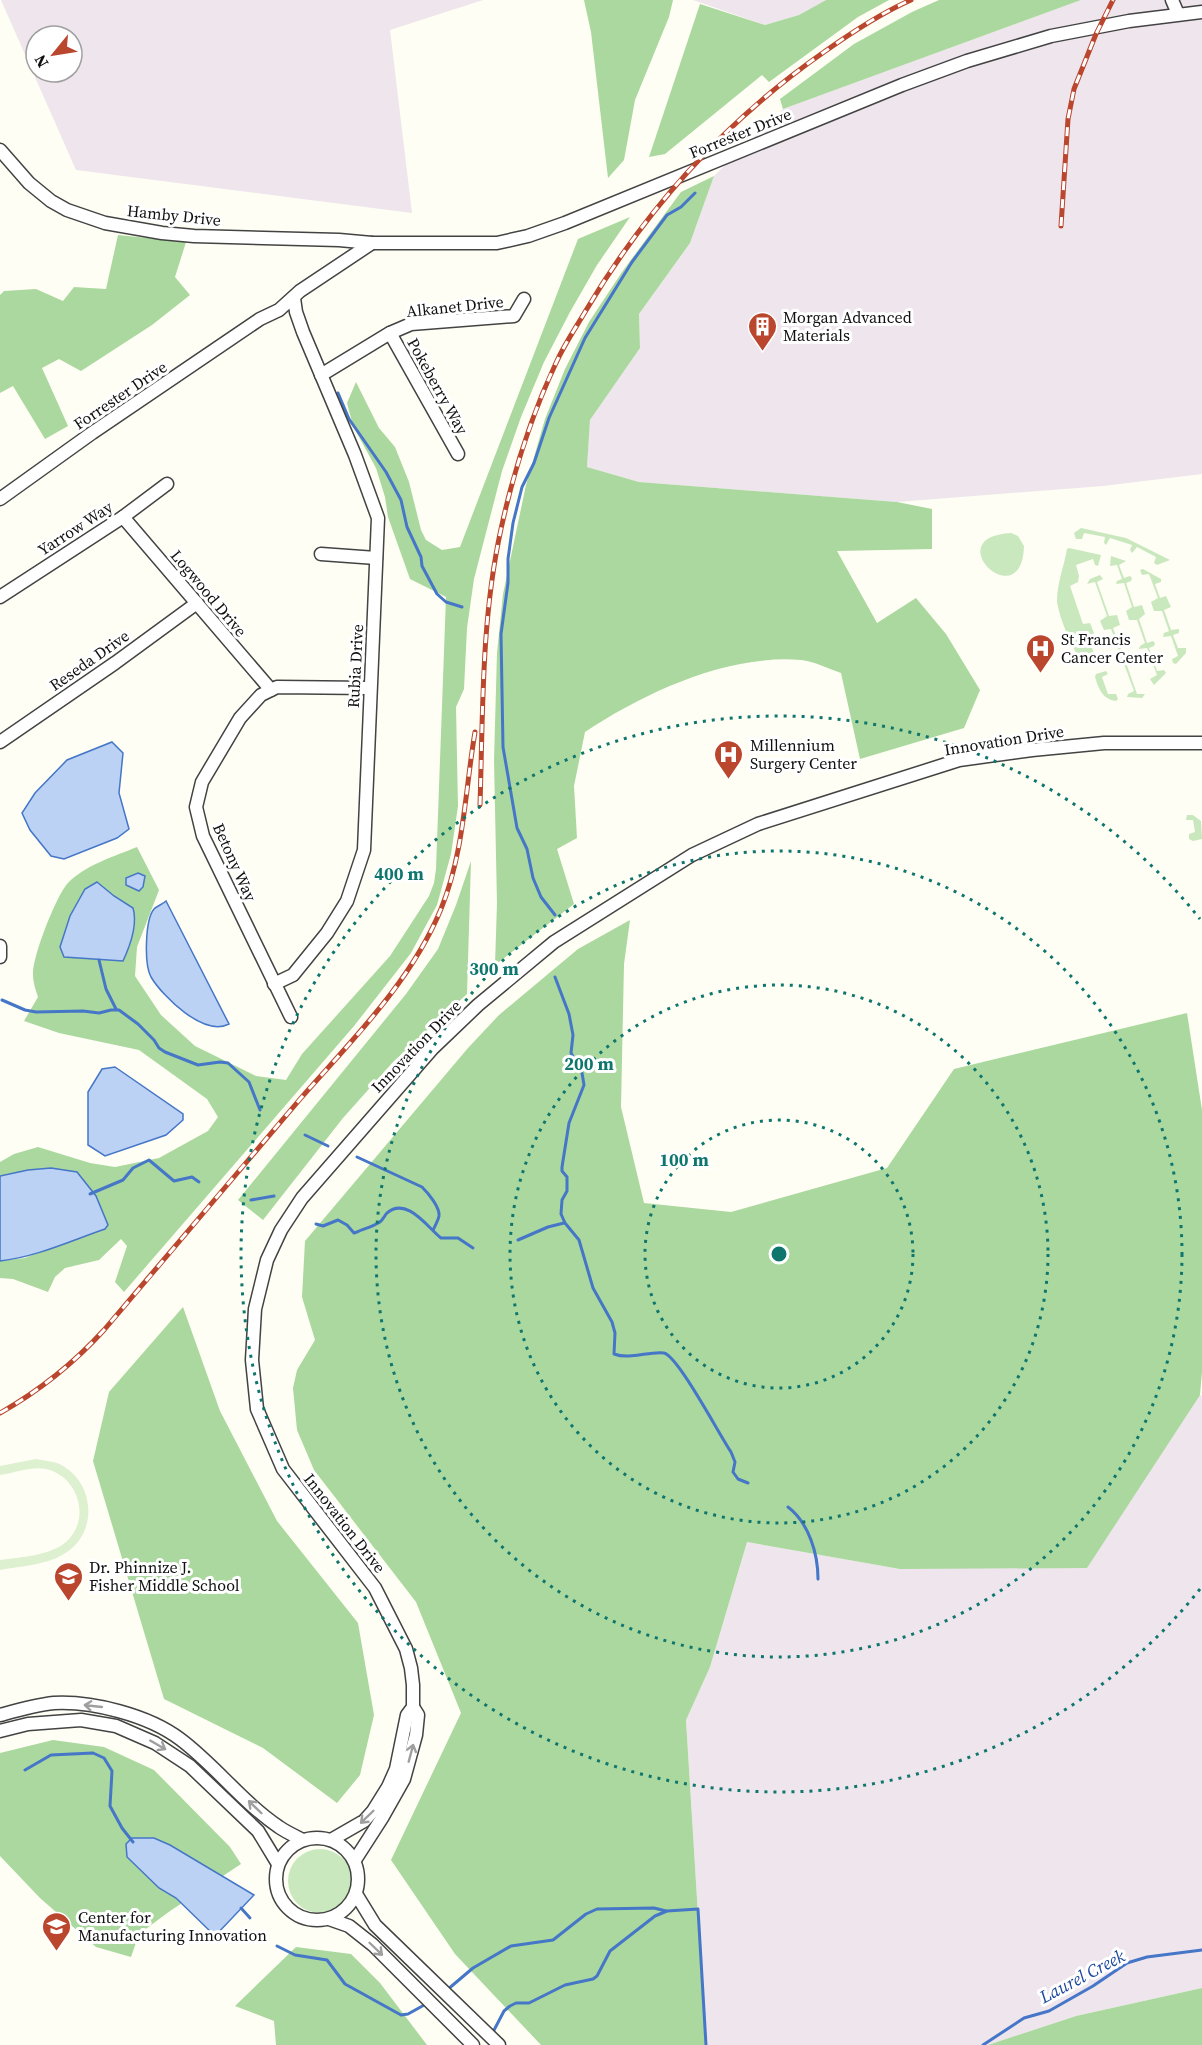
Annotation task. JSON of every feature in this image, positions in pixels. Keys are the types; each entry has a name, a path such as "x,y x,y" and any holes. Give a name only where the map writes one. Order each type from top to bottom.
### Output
{"street":[{"path":"1172,0 1178,14"},
{"name":"Forrester Drive","path":"0,499 92,433 260,319 279,310 372,243 497,243 528,236 967,61 1051,36 1129,21 1202,12"},
{"name":"Hamby Drive","path":"0,150 29,183 51,201 85,218 105,223 194,236 372,243"},
{"name":"Forrester Drive","path":"260,319 269,309 290,294 297,295"},
{"name":"Rubia Drive","path":"274,984 292,975 327,933 347,901 364,850 378,518 355,455 303,332 296,312 297,295"},
{"name":"Alkanet Drive","path":"321,375 390,333 411,324 514,316 525,299"},
{"name":"Rubia Drive","path":"279,310 303,332"},
{"name":"Pokeberry Way","path":"390,333 458,454"},
{"name":"Yarrow Way","path":"0,597 123,517 167,484"},
{"name":"Logwood Drive","path":"123,517 271,690"},
{"path":"321,554 376,558"},
{"name":"Reseda Drive","path":"0,742 115,663 196,603"},
{"path":"271,690 277,687 370,688"},
{"name":"Betony Way","path":"271,690 261,695 240,718 202,782 196,807 203,836 291,1017"},
{"name":"Innovation Drive","path":"355,1860 404,1779 416,1736 418,1715 413,1707 411,1668 406,1649 375,1588 283,1469 256,1408 252,1360 255,1309 267,1260 281,1230 302,1198 432,1049 478,1005 554,942 692,855 759,824 959,760 1104,743 1202,743"},
{"path":"0,946 0,957"},
{"path":"0,1715 27,1707 55,1703 102,1707 136,1717 179,1738 261,1813 280,1828 303,1840"},
{"name":"Innovation Drive","path":"331,1840 354,1828 373,1811 388,1787 396,1768 407,1715 413,1707"},
{"path":"0,1731 28,1724 81,1720 116,1726 155,1743 190,1766 258,1831 277,1869 278,1894 291,1911 310,1920 329,1919 340,1914 350,1905 356,1894 358,1881 355,1860 343,1847 331,1840 317,1838 303,1840 284,1854 277,1869"},
{"path":"356,1894 375,1925 499,2045"},
{"path":"329,1919 355,1930 469,2041"}],"shaded area":[{"path":"1,0 483,0 390,30 412,213 76,170 38,84 84,84 84,24 24,24 24,52"},
{"path":"693,0 826,0 799,15 765,25"},
{"path":"1081,0 1202,0 1202,474 1103,486 897,502 639,482 587,467 590,420 640,348 639,314 690,243 714,176 783,109"},
{"path":"1200,1395 1202,1396 1202,1988 1076,2016 988,2045 706,2045 686,1719 710,1667 747,1542 900,1569"}],"green space":[{"path":"584,0 673,0 669,17 635,100 624,160 608,178 591,32"},
{"path":"826,0 889,0 858,17 769,82 762,75 665,154 649,157 700,4 765,25 799,15"},
{"path":"939,0 1081,0 783,109 780,99 854,44"},
{"path":"714,176 690,243 639,314 640,348 590,420 587,467 639,482 897,502 932,509 932,549 837,551 877,623 916,598 946,634 980,690 964,728 860,759 841,673 801,660 745,663 716,670 660,690 609,717 585,732 574,786 577,838 557,849 574,904 495,965 497,903 494,760 497,653 503,594 526,485 545,419 565,369 589,322 622,272 681,192"},
{"path":"630,217 597,265 544,362 502,471 474,579 467,628 464,689 456,707 458,806 451,854 437,905 411,953 354,1026 124,1292 115,1282 127,1246 121,1239 99,1260 65,1268 55,1277 48,1292 13,1279 0,1278 0,1261 25,1258 64,1242 77,1172 38,1170 0,1176 0,1162 14,1154 38,1147 90,1163 115,1167 159,1158 208,1131 218,1117 207,1099 139,1050 59,1033 24,1021 38,997 33,975 40,942 62,891 74,877 100,862 137,847 159,890 137,947 135,976 161,1015 195,1046 256,1076 286,1080 302,1054 390,956 429,896 436,869 446,597 410,579 388,517 385,497 376,468 353,426 347,403 356,382 379,428 395,447 409,482 421,530 426,540 442,550 460,547 578,239","holes":["97,883 133,908 135,917 129,948"]},
{"path":"118,235 186,242 175,277 190,295 152,325 81,371 59,359 42,368 68,426 45,439 13,386 0,393 0,295 4,291 36,289 63,301 74,287 106,289"},
{"path":"1081,528 1126,538 1170,560 1157,565 1154,563 1156,557 1137,547 1132,553 1130,550 1132,545 1110,538 1106,545 1105,537 1084,533 1082,539 1076,539 1074,533"},
{"path":"1011,533 1018,536 1024,546 1020,566 1011,575 999,575 989,568 982,558 981,547 990,538"},
{"path":"1069,548 1101,555 1098,566 1095,565 1093,559 1076,565 1078,582 1070,586 1083,624 1090,623 1094,633 1088,637 1096,659 1101,657 1104,659 1102,662 1088,664 1080,658 1067,634 1058,607 1058,588"},
{"path":"1111,556 1126,561 1119,565 1124,578 1130,576 1132,578 1126,583 1134,607 1142,605 1145,614 1139,619 1147,643 1153,641 1155,643 1149,648 1157,671 1164,670 1166,673 1154,685 1150,679 1157,675 1147,648 1139,649 1145,643 1137,620 1129,620 1126,611 1132,607 1124,583 1116,584 1122,579 1117,565 1110,566"},
{"path":"1143,569 1161,579 1161,582 1155,584 1160,598 1166,596 1171,607 1164,610 1171,630 1179,629 1179,633 1173,635 1178,648 1186,648 1186,653 1176,664 1172,659 1178,656 1171,636 1163,637 1164,633 1169,631 1162,611 1154,611 1151,602 1158,598 1149,574 1142,575 1140,570"},
{"path":"1100,575 1103,579 1097,582 1109,616 1117,615 1120,625 1113,628 1123,655 1131,655 1125,660 1137,694 1145,694 1142,698 1127,697 1134,691 1123,661 1115,661 1115,658 1121,656 1111,629 1104,630 1100,621 1107,616 1095,582 1087,584 1090,579"},
{"path":"1106,671 1108,674 1102,677 1108,694 1116,694 1118,699 1116,701 1104,696 1095,677 1096,674"},
{"path":"1187,815 1193,815 1201,821 1202,839 1193,841 1189,839 1189,834 1195,832 1193,820 1186,820"},
{"path":"471,861 467,994 393,1062 343,1118 263,1220 238,1200 406,994 438,949"},
{"path":"630,920 624,964 621,1107 644,1203 731,1212 887,1168 954,1069 1187,1013 1202,1110 1202,1372 1200,1395 1087,1568 900,1569 747,1542 710,1667 686,1720 706,2045 541,2045 455,1954 391,1860 461,1713 416,1602 314,1470 297,1430 293,1388 297,1370 315,1340 302,1297 305,1241 468,1048 499,1015 578,949"},
{"path":"183,1307 220,1411 277,1521 358,1623 374,1715 360,1775 337,1803 263,1748 164,1699 93,1461 109,1392"},
{"path":"36,1459 63,1466 73,1474 81,1484 86,1496 88,1520 77,1543 60,1556 35,1564 0,1570 0,1560 34,1555 59,1547 74,1533 78,1522 80,1511 78,1500 66,1480 57,1473 35,1468 0,1475 0,1466"},
{"path":"53,1740 104,1747 154,1770 230,1847 241,1864 139,1934 131,1957 96,1947 40,1898 0,1856 0,1753"},
{"path":"320,1849 332,1851 343,1858 350,1869 352,1881 350,1893 343,1904 332,1911 320,1913 308,1911 297,1904 290,1893 288,1881 290,1869 297,1858 308,1851"},
{"path":"296,1947 351,1954 380,1983 427,2045 276,2045 274,2021 235,2006"},
{"path":"1202,1988 1202,2045 988,2045 1076,2016"}],"water":[{"path":"112,742 123,753 119,793 129,829 117,838 64,859 51,856 30,830 22,813 35,793 67,760"},
{"path":"138,873 145,876 143,887 139,891 126,885 126,878"},
{"path":"97,882 133,908 134,928 123,961 64,957 60,947 70,916 85,889"},
{"path":"166,901 229,1024 219,1027 196,1020 174,1004 151,977 146,953 147,932 154,909"},
{"path":"115,1067 183,1114 183,1120 166,1135 105,1156 88,1145 88,1092 102,1069"},
{"path":"51,1168 77,1172 96,1196 108,1225 105,1229 53,1248 0,1261 0,1176"},
{"path":"132,1838 154,1838 170,1845 254,1895 215,1936 176,1898 159,1888 127,1857 126,1844"}],"waterway":[{"path":"555,915 541,897 533,878 527,849 517,828 503,747 501,634 513,523 522,487 534,463 549,418 585,338 632,262 667,215 681,207 695,193"},
{"path":"338,393 349,419 386,472 401,500 407,527 421,557 422,566 437,594 446,602 462,607"},
{"path":"99,960 106,989 116,1009"},
{"path":"555,977 569,1014 573,1035 571,1053 582,1073 584,1085 569,1123 562,1167 567,1177 567,1191 562,1200 561,1214 565,1223 579,1240 593,1288 612,1322 615,1333 614,1354 626,1356 664,1353 670,1357 688,1381 731,1452 735,1462 733,1472 738,1479 748,1483"},
{"path":"2,1000 36,1012 99,1013 119,1010 138,1024 165,1052 198,1065 228,1063 249,1082 260,1110"},
{"path":"305,1135 328,1146"},
{"path":"357,1157 422,1187 439,1212 439,1218 433,1230"},
{"path":"90,1194 123,1180 133,1168 149,1160 174,1181 192,1177 199,1182"},
{"path":"251,1200 274,1196"},
{"path":"316,1224 323,1226 338,1220 354,1233 373,1226 380,1222 387,1213 402,1208 417,1215 441,1238 458,1238 473,1248"},
{"path":"518,1240 564,1223"},
{"path":"788,1507 802,1521 807,1530 814,1549 818,1579"},
{"path":"25,1770 51,1755 93,1753 104,1758 112,1771 110,1806 133,1842"},
{"path":"241,1908 250,1918"},
{"path":"447,1990 473,1968 511,1946 553,1940 586,1914 597,1909 654,1908 666,1911"},
{"path":"492,2034 504,2011 510,2006 516,2003 529,2003 565,1985 593,1979 597,1976 610,1951 655,1916 667,1911 698,1909 706,2045"},
{"path":"277,1946 295,1955 327,1960 345,1984 401,2015 408,2014 426,2004"},
{"name":"Laurel Creek","path":"983,2045 1024,2018 1049,2011 1127,1963 1147,1957 1202,1950"}],"railway":[{"path":"480,805 486,632 494,563 517,466 539,403 562,350 634,238 690,169 721,137 753,107 824,52 866,24 911,0"},
{"path":"1061,226 1068,119 1074,89 1096,34 1113,0"},
{"path":"0,1413 55,1376 104,1330 397,986 428,936 449,888 463,822 475,732"}],"place":[{"name":"Morgan Advanced Materials","path":"762,352"},
{"name":"St Francis Cancer Center","path":"1040,674"},
{"name":"Millennium Surgery Center","path":"729,780"},
{"name":"Dr. Phinnize J. Fisher Middle School","path":"68,1602"},
{"name":"Center for Manufacturing Innovation","path":"57,1952"}]}
